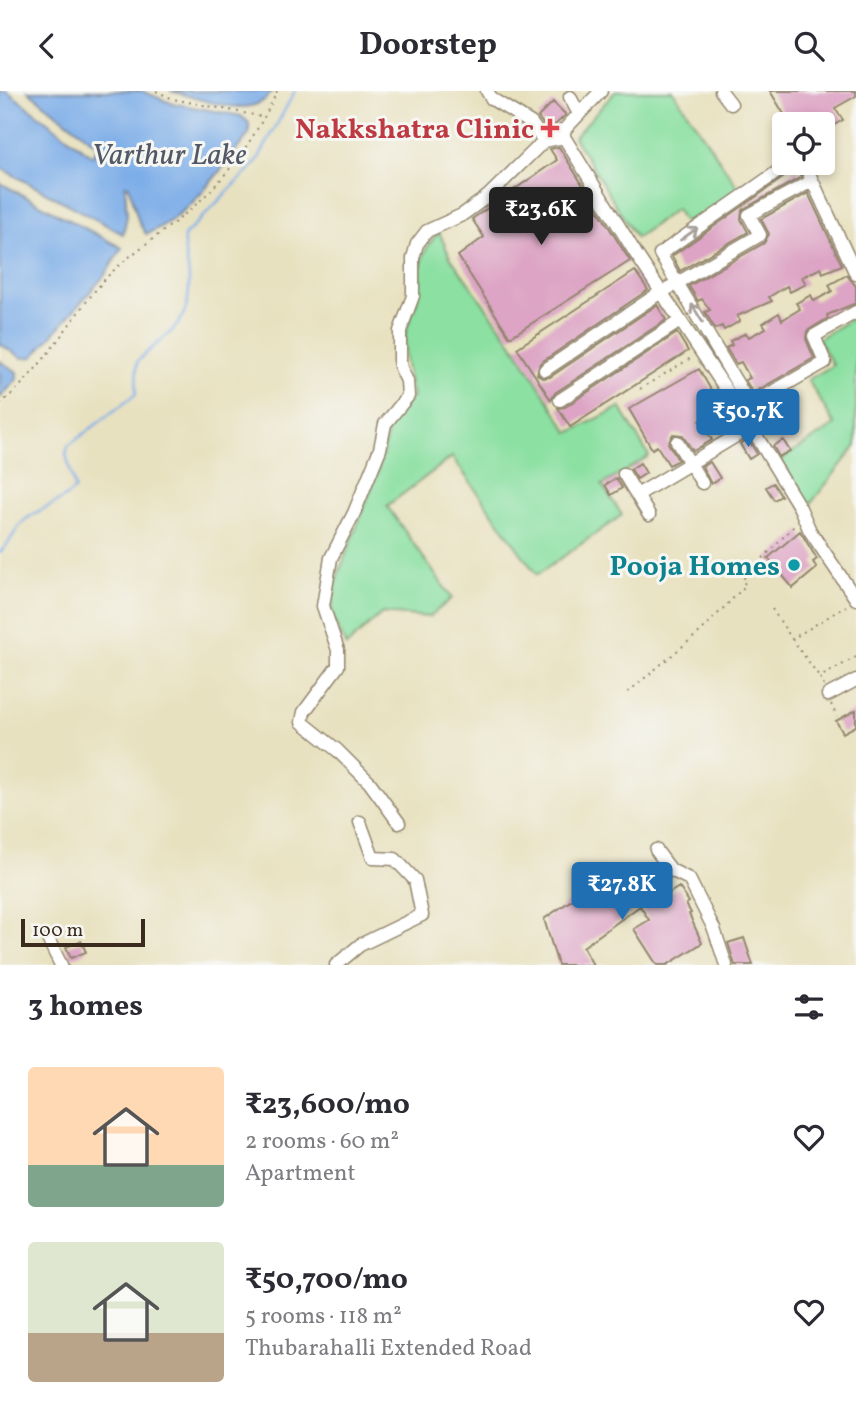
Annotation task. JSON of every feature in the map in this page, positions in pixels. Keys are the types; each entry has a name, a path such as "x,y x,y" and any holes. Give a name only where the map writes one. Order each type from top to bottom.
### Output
{"street":[{"path":"487,91 492,99 531,123 544,141"},
{"path":"601,91 564,130 564,137 661,292 751,427 804,519 856,599"},
{"path":"720,91 731,104"},
{"path":"570,97 579,114"},
{"path":"399,823 370,783 337,750 302,722 304,712 338,666 338,650 323,606 331,558 354,513 380,449 384,424 408,396 407,381 400,366 400,331 413,296 417,244 428,231 462,215 488,196 544,141 564,137"},
{"path":"773,175 660,254 750,405 825,362 814,336 856,312"},
{"path":"809,175 856,274"},
{"path":"545,370 661,292 760,235 749,215 812,181"},
{"path":"560,400 680,321"},
{"path":"702,354 716,345"},
{"path":"637,495 751,427"},
{"path":"677,442 702,483"},
{"path":"624,474 649,515"},
{"path":"828,695 856,680"},
{"path":"336,965 360,945 422,915 415,880 395,859 373,857 360,822"},
{"path":"656,850 671,870 684,874 704,907 726,965"},
{"path":"49,941 61,965"}],"path":[{"path":"156,91 173,99 265,117"},
{"path":"0,404 29,375 107,277 187,212 239,159 265,117 277,91"},
{"path":"639,389 702,354"},
{"path":"628,692 701,631 746,585 742,580 804,519"},
{"path":"792,639 856,599"},
{"path":"772,609 820,677"}],"green space":[{"path":"616,91 673,91 743,195 691,233 676,209 636,238 574,137"},
{"path":"439,232 450,257 512,343 569,433 620,407 649,456 602,485 622,515 537,575 452,457 387,506 452,598 429,617 382,613 346,646 331,613 338,575 377,475 390,425 413,396 405,356 406,332 417,301 424,255"},
{"path":"856,316 856,446 808,507 780,460 835,425 808,380 833,365 818,339"}],"water":[{"name":"Varthur Lake","path":"0,91 7,91 92,156 98,146 28,91 142,91 171,103 241,116 249,123 249,134 191,204 162,226 146,234 139,223 129,186 125,185 127,216 123,234 0,168"},
{"name":"Varthur Lake","path":"170,91 272,91 264,100 240,107 211,103"},
{"name":"Varthur Lake","path":"0,183 122,248 105,275 33,357 22,358 0,344"},
{"path":"0,361 17,372 17,379 0,398"}],"building":[{"path":"770,91 856,91 856,96 835,108 843,120 835,125 835,112 783,112"},
{"path":"553,102 566,115 548,131 538,117"},
{"path":"559,147 630,261 510,337 458,256 484,237 472,219 557,160 550,149"},
{"path":"787,175 800,175 801,177 742,210 741,219 748,232 680,271 672,256"},
{"path":"808,193 842,265 823,273 821,268 802,277 806,284 790,292 787,286 769,297 772,301 737,316 740,321 724,330 722,326 715,329 705,312 710,310 702,299 698,301 689,286 764,243 769,234 761,219"},
{"path":"635,271 648,290 540,363 537,374 542,378 550,377 657,305 666,320 555,393 551,400 517,348"},
{"path":"847,275 856,286 856,303 827,315 828,318 807,331 806,339 814,358 753,393 745,380 750,378 741,362 736,364 726,348 732,345 730,341 746,333 749,337 766,328 763,323 779,313 782,320 800,309 796,303 811,295 814,301 832,291 829,285"},
{"path":"677,333 688,351 570,427 558,408 565,407"},
{"path":"699,369 722,409 700,421 712,440 693,451 682,435 673,434 668,443 678,460 669,465 657,446 652,449 629,409"},
{"path":"730,412 739,424 730,430 722,417"},
{"path":"748,439 757,454 749,459 740,444"},
{"path":"783,440 790,451 779,457 773,446"},
{"path":"710,462 720,478 711,484 702,466"},
{"path":"640,463 646,473 637,479 631,469"},
{"path":"616,478 622,488 611,495 605,485"},
{"path":"773,483 781,496 774,500 766,487"},
{"name":"Pooja Homes","path":"800,531 817,559 813,562 817,568 793,588 768,558"},
{"path":"856,710 856,726 843,733 836,721"},
{"path":"614,871 619,880 629,874 650,905 679,887 689,902 686,904 691,913 689,914 702,943 667,965 657,965 634,929 649,920 640,906 583,947 593,965 558,965 544,919"},
{"path":"744,938 753,965 735,965 728,943"},
{"path":"81,941 86,952 71,958 66,947"}],"waterway":[{"path":"0,552 24,521 75,489 66,454 68,446 136,394 137,362 174,328 186,309 189,279 184,236 256,163 295,91"}],"place":[{"name":"Nakkshatra Clinic","path":"550,128"},
{"name":"Pooja Homes","path":"794,565"}]}
